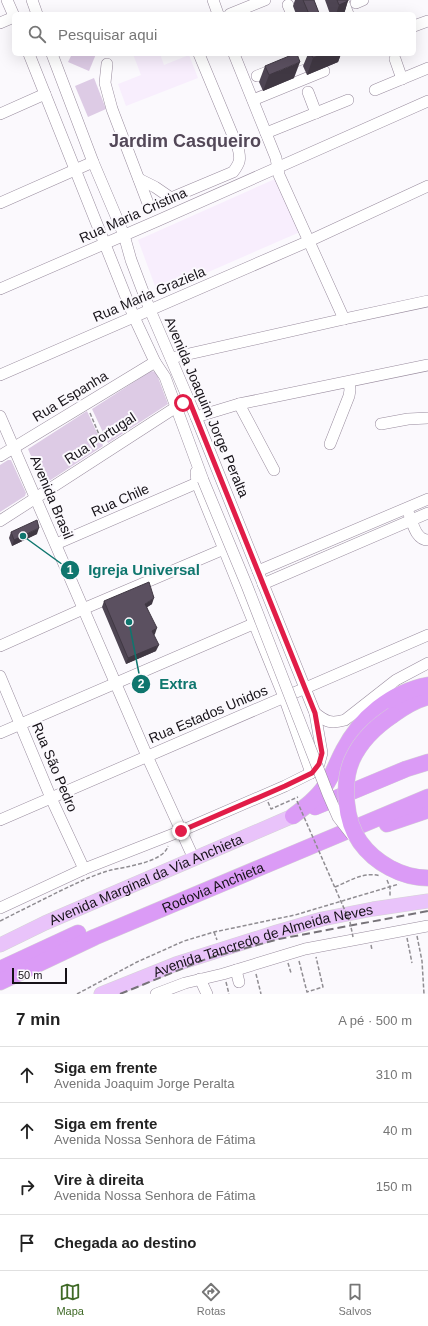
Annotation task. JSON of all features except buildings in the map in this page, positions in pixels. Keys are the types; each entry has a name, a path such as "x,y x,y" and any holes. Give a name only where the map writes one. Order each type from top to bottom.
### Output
{"highway":[{"path":"295,808 306,807 324,788 350,739 366,718 382,705 399,695 428,685"},
{"path":"428,697 413,702 380,723 368,734 352,761 347,776 346,792 347,808 351,823 359,841 379,861 393,870 407,875 428,878"},
{"path":"393,715 428,707"},
{"path":"295,808 428,762"},
{"name":"Rodovia Anchieta","path":"0,970 74,935 428,786"},
{"name":"Rodovia Anchieta","path":"0,982 95,938 428,797"},
{"path":"299,851 333,842 428,810"}],"main road":[{"name":"Avenida Marginal da Via Anchieta","path":"0,945 46,923 194,860 295,808"},
{"name":"Avenida Tancredo de Almeida Neves","path":"102,994 176,964 322,919 372,909 428,901"}],"street":[{"path":"7,0 12,12"},
{"path":"32,0 36,12"},
{"path":"213,0 217,12"},
{"path":"235,12 265,0"},
{"path":"343,1 347,12"},
{"path":"0,23 12,18"},
{"path":"416,25 428,21"},
{"name":"Avenida Joaquim Jorge Peralta","path":"30,56 134,317 165,377 224,549 284,698 312,773"},
{"name":"Avenida Joaquim Jorge Peralta","path":"53,56 93,162 124,235 131,260 150,310 196,417 315,713 322,753 319,764 312,773"},
{"path":"139,179 155,187 171,198 233,172 239,164 240,154 238,148 200,56"},
{"path":"235,56 276,158 280,175 344,319"},
{"path":"257,76 309,56"},
{"path":"395,59 402,79"},
{"path":"295,61 302,80"},
{"path":"107,64 105,83 112,109 149,206"},
{"path":"375,90 428,68"},
{"path":"253,100 324,71"},
{"path":"308,92 316,113"},
{"path":"0,114 45,94"},
{"path":"266,133 348,100"},
{"name":"Rua Maria Cristina","path":"0,289 428,101"},
{"path":"0,202 93,162"},
{"name":"Rua Maria Graziela","path":"0,375 309,241 428,186"},
{"path":"171,358 428,301"},
{"name":"Rua Espanha","path":"0,456 156,362"},
{"path":"196,417 239,404 349,382 428,364"},
{"path":"330,444 350,390 349,382"},
{"name":"Rua Portugal","path":"0,521 189,400"},
{"path":"239,404 274,470"},
{"name":"Avenida Brasil","path":"0,416 147,756 194,860"},
{"path":"381,424 408,419 428,418"},
{"name":"Avenida Joaquim Jorge Peralta","path":"200,481 247,586 338,817 351,834 359,841"},
{"name":"Rua Chile","path":"56,544 200,481"},
{"path":"258,571 428,499"},
{"path":"407,508 411,521 419,537 423,540 428,540"},
{"path":"263,584 428,513"},
{"path":"364,527 368,539"},
{"path":"0,646 224,549"},
{"path":"0,733 253,624"},
{"name":"Rua Estados Unidos","path":"0,820 428,635"},
{"path":"315,713 321,719 328,722 336,723 345,720 396,680 428,663"},
{"name":"Rua São Pedro","path":"0,676 51,798 84,869"},
{"path":"0,908 84,869 181,831 312,773"},
{"path":"156,994 185,983 224,974 297,951 428,926"},
{"path":"236,970 240,982"},
{"path":"200,979 207,994"}],"path":[{"path":"86,403 107,452"},
{"path":"265,795 271,809 278,805"},
{"path":"295,808 335,887 350,922 353,937"},
{"path":"0,921 88,878 103,872 156,858 167,849 169,844 167,836"},
{"path":"335,887 366,874 383,877 388,881 390,887"},
{"path":"77,994 137,962 184,941 214,932 295,914 405,883"},
{"path":"411,929 412,963"},
{"path":"411,929 422,961 424,994"},
{"path":"297,951 307,992 323,987 314,947"},
{"path":"254,964 261,994"},
{"path":"224,974 229,994"}],"shaded area":[{"path":"71,56 95,56 89,71 68,62"},
{"path":"134,56 161,56 164,65 189,56 198,78 126,106 118,84 141,75"},
{"path":"94,78 106,109 88,117 75,86"},
{"path":"275,179 300,232 158,294 138,240"},
{"path":"151,371 156,372 168,404 108,443 92,409"},
{"path":"87,411 103,446 46,483 42,482 28,449"},
{"path":"8,460 11,460 26,493 25,496 0,512 0,465"}],"railway":[{"path":"120,994 206,959 279,939 428,911"}],"place":[{"name":"Igreja Universal","path":"23,536"},
{"name":"Extra","path":"129,622"}],"district":[{"name":"Jardim Casqueiro","path":"185,141"}],"route":[{"path":"181,831 312,773 319,764 322,753 315,713 189,400 183,403"}]}
